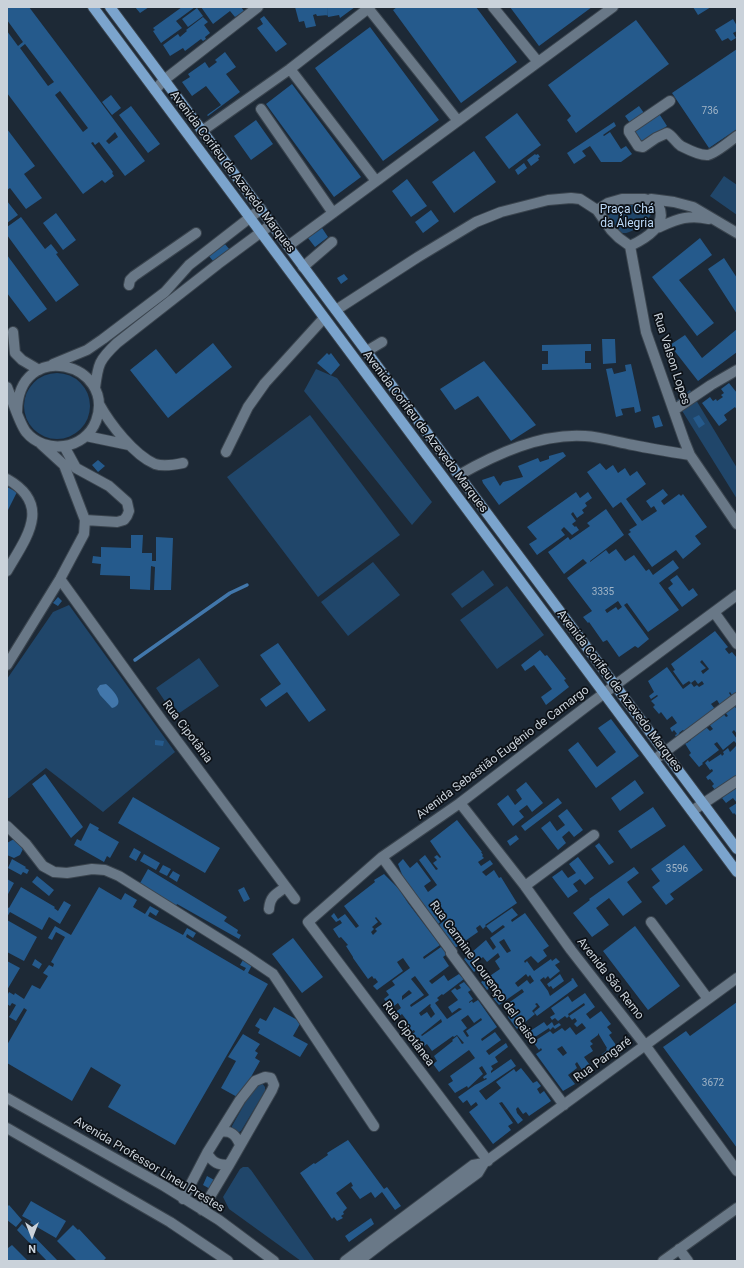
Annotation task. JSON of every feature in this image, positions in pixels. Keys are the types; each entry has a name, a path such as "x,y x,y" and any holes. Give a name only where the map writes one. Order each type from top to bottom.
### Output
{"main road":[{"name":"Avenida Corifeu de Azevedo Marques","path":"93,7 736,868"},
{"name":"Avenida Corifeu de Azevedo Marques","path":"110,7 737,849"},
{"path":"401,420 410,423 452,476 455,477 459,475"}],"street":[{"path":"155,90 164,80 258,7"},
{"path":"493,7 538,62"},
{"path":"202,131 290,69 369,8 458,121"},
{"path":"288,246 609,8"},
{"path":"290,69 376,181"},
{"path":"670,101 629,129 638,146 643,147 656,138 667,133 671,135 679,145 700,154 707,155 715,152 737,136"},
{"path":"261,109 333,213"},
{"path":"336,310 418,257 476,222 502,212 548,200 571,198 580,199 597,210 611,230 630,246 640,241 657,228 687,217 715,220"},
{"path":"597,210 608,203 622,199 645,199 674,202 693,207 737,233"},
{"path":"645,199 658,205 660,209 661,220 657,228"},
{"path":"7,665 60,579 84,534 85,520 64,465 26,432 21,424 7,387 28,378 42,368 87,350 165,292 189,266 261,209"},
{"path":"183,463 170,466 156,464 129,445 104,413 99,404 95,388 97,368 104,356 117,343 272,224"},
{"path":"143,271 196,232"},
{"path":"303,267 332,242"},
{"name":"Rua Valson Lopes","path":"630,246 646,332 690,455 737,524"},
{"path":"226,452 248,407 265,383 324,318"},
{"path":"13,332 15,353 22,360 42,368 60,365 74,368 86,376 95,388"},
{"path":"367,351 382,342"},
{"path":"674,410 711,384 737,370"},
{"path":"17,412 17,400 21,388 28,378"},
{"path":"40,443 52,446 64,446 76,443 86,436 96,421 99,404"},
{"path":"7,407 17,412"},
{"path":"86,436 129,445"},
{"path":"459,475 506,452 559,436 585,436 608,439 661,451 690,455"},
{"path":"64,446 76,468 109,486 126,502 129,511 124,520 118,522 85,520"},
{"path":"71,483 86,473"},
{"path":"7,480 16,484 31,501 32,518 29,532 7,571"},
{"name":"Rua Cipotânia","path":"60,579 163,722 295,899"},
{"name":"Avenida Sebastião Eugênio de Camargo","path":"308,922 382,857 460,803 604,693 737,595"},
{"path":"714,612 737,644"},
{"path":"654,760 737,698"},
{"path":"692,811 737,781"},
{"name":"Avenida São Remo","path":"460,803 525,886 571,950 645,1045 737,1171"},
{"path":"7,826 26,844 43,866 54,872 67,873 92,869 105,870 126,880 273,974 374,1126"},
{"path":"525,886 594,835"},
{"name":"Rua Carmine Lourenço del Gaiso","path":"382,857 452,952 451,954 564,1105"},
{"path":"269,909 272,898 286,887"},
{"name":"Rua Cipotânea","path":"308,922 486,1162"},
{"path":"651,922 708,999"},
{"name":"Rua Pangaré","path":"359,1261 478,1173 486,1162 737,978"},
{"path":"183,1199 207,1153 240,1100 255,1080 266,1076 271,1078 274,1085 272,1090 202,1210"},
{"name":"Avenida Professor Lineu Prestes","path":"7,1098 164,1186 218,1220 274,1261"},
{"path":"7,1128 170,1222 228,1261"},
{"path":"220,1132 229,1132 233,1134 240,1145"},
{"path":"207,1153 214,1162 229,1165"},
{"name":"Rua Pangaré","path":"345,1261 473,1165 486,1162"},
{"path":"663,1261 737,1208"},
{"path":"679,1249 688,1261"}],"green space":[{"path":"724,176 737,185 737,215 710,196"},
{"name":"Praça Chá da Alegria","path":"623,202 649,206 653,210 648,218 634,230 627,233 618,231 602,209"},
{"path":"316,369 337,378 432,502 412,525 304,391"},
{"path":"57,373 70,376 80,383 87,393 90,406 87,419 80,429 70,436 57,439 44,436 34,429 27,419 24,406 27,393 34,383 44,376"},
{"path":"690,390 737,468 737,499 676,401"},
{"path":"310,415 400,535 318,597 227,477"},
{"path":"373,562 400,595 348,636 321,602"},
{"path":"483,570 494,585 462,608 451,594"},
{"path":"507,586 544,635 497,669 460,620"},
{"path":"69,605 175,752 103,812 46,768 9,798 7,798 7,679 53,612"},
{"path":"199,658 219,686 175,716 156,688"},
{"path":"262,1083 265,1087 265,1091 241,1131 237,1133 232,1129 232,1126 255,1085"},
{"path":"243,1167 248,1167 251,1170 315,1261 301,1261 229,1209 223,1197 240,1169"}],"shaded area":[{"path":"106,684 112,689 118,700 116,706 112,708 100,695 97,689 100,685"}],"building":[{"path":"7,7 29,7 145,161 125,176 99,142 95,145 93,142 91,143 113,172 112,173 114,176 105,183 102,180 83,194 7,93 7,31 18,46 23,42 7,20","holes":["25,44 54,82 48,86 20,48","60,91 88,128 83,132 55,95","115,132 118,137 109,144 106,141"]},
{"path":"135,7 149,7 140,13"},
{"path":"182,7 195,7 176,21 182,28 161,43 153,31 155,30 153,28"},
{"path":"201,7 241,7 244,11 235,17 230,11 213,24"},
{"path":"295,7 327,7 328,15 313,15 316,26 306,28 304,21 299,22"},
{"path":"327,7 355,7 340,18 339,15 328,17"},
{"path":"397,7 476,7 517,62 461,103 393,10"},
{"path":"510,7 592,7 539,46"},
{"path":"693,7 711,7 698,15"},
{"path":"197,8 203,16 188,27 182,19"},
{"path":"264,16 287,44 276,52 257,28 263,24 260,19"},
{"path":"203,17 208,22 204,25 210,33 205,37 206,39 203,41 201,39 185,51 183,48 170,56 163,45 178,34 180,37 187,31 186,30"},
{"path":"733,19 737,26 737,31 733,33 736,38 731,41 728,38 722,41 715,30"},
{"path":"636,20 669,64 576,133 567,120 571,116 548,85"},
{"path":"370,27 439,120 383,161 315,68"},
{"path":"737,49 737,129 709,148 672,93"},
{"path":"225,52 236,67 226,74 240,92 208,116 207,115 221,105 206,86 192,96 182,82 190,77 188,74 205,62 209,68 217,62 215,60"},
{"path":"292,84 361,177 334,197 266,104"},
{"path":"111,95 121,108 112,115 102,102"},
{"path":"131,106 160,144 148,153 119,115"},
{"path":"639,106 644,113 630,123 625,116"},
{"path":"658,112 667,126 643,143 633,129"},
{"path":"517,113 541,145 509,169 485,137"},
{"path":"256,120 273,144 251,160 234,136"},
{"path":"614,122 616,126 603,135 604,136 610,132 621,149 626,146 632,154 621,162 601,162 590,146 582,151 586,156 574,164 567,153"},
{"path":"7,129 35,166 24,174 42,198 26,209 10,188 7,190"},
{"path":"474,151 496,182 454,213 432,182"},
{"path":"535,154 538,154 540,157 538,158 539,160 531,166 527,160"},
{"path":"524,163 527,168 518,175 515,170"},
{"path":"407,179 427,206 411,217 392,191"},
{"path":"7,201 18,215 7,223"},
{"path":"431,210 439,221 423,233 415,222"},
{"path":"56,213 76,240 63,250 43,223"},
{"path":"21,217 45,249 51,244 58,253 56,254 79,285 56,302 7,235 7,227"},
{"path":"322,228 328,237 315,247 308,238"},
{"path":"700,238 712,255 679,280 714,323 697,336 652,277"},
{"path":"224,243 230,250 214,262 208,255"},
{"path":"7,255 47,309 29,322 7,293"},
{"path":"724,258 737,278 737,314 708,269"},
{"path":"344,274 348,279 341,284 337,278"},
{"path":"737,329 737,352 698,381 670,345 685,335 702,358"},
{"path":"602,339 615,339 616,363 603,364"},
{"path":"213,343 232,367 168,418 130,370 156,349 176,374"},
{"path":"591,344 591,351 585,351 585,363 591,363 591,369 542,370 542,364 548,364 548,351 542,351 542,345"},
{"path":"327,353 329,355 331,353 340,365 331,375 317,363"},
{"path":"484,361 536,425 511,441 478,396 455,410 440,389"},
{"path":"631,364 641,411 635,413 634,407 621,409 623,415 616,417 606,369 612,368 614,374 626,371 625,365"},
{"path":"729,383 737,393 737,410 735,407 724,415 727,420 719,426 702,403 710,397 713,401 716,399 717,401 723,397 721,395 724,393 721,389"},
{"path":"659,415 663,426 655,428 652,417"},
{"path":"699,415 705,424 699,428 693,418"},
{"path":"563,452 566,456 499,505 483,483 482,480 494,476 500,486 503,482 523,477 518,466 538,458 540,462 549,459 549,456"},
{"path":"98,460 105,466 98,472 92,465"},
{"path":"600,463 606,470 613,465 618,473 625,468 630,476 637,471 646,484 626,499 642,521 657,511 654,506 651,508 646,501 663,489 668,495 661,501 664,505 679,494 681,496 683,494 707,527 695,536 701,544 683,559 676,550 652,567 628,534 631,532 629,530 637,525 621,502 613,508 587,472"},
{"path":"7,487 17,492 7,512"},
{"path":"576,492 580,498 588,492 592,498 585,503 587,506 582,510 584,513 577,518 573,512 571,514 576,521 572,524 579,530 572,535 564,527 561,530 565,535 537,555 529,544 537,539 527,527"},
{"path":"606,509 624,535 590,562 606,550 609,554 616,549 625,561 634,555 646,571 649,569 653,575 673,560 679,568 659,583 679,610 648,632 627,603 624,605 649,639 638,648 635,646 619,657 607,640 603,642 589,622 588,623 583,617 592,611 567,578 587,563 583,559 564,574 548,552 568,537 570,540 590,526 587,523","holes":["618,601 622,607 618,610 616,607 607,613 605,610"]},
{"path":"131,535 143,535 142,553 152,553 152,561 156,561 156,537 173,538 171,590 154,590 155,567 151,566 150,590 130,589 130,576 100,575 101,564 92,563 93,556 101,557 101,547 131,548"},
{"path":"677,575 689,591 693,588 698,595 682,607 668,588 673,584 670,580"},
{"path":"58,597 62,601 58,606 53,603"},
{"path":"715,631 728,647 725,649 729,654 732,652 737,658 737,692 732,695 730,692 729,693 731,696 720,705 717,700 711,704 715,709 684,731 683,730 679,733 680,735 676,737 675,735 677,734 674,730 672,732 670,728 677,723 672,716 667,720 661,712 659,714 653,707 655,705 651,701 658,696 657,695 651,699 649,696 654,692 648,681 667,667 683,689 691,683 689,681 683,685 673,671 675,670 671,664","holes":["702,660 709,669 703,674 701,671 706,668 700,662","695,680 698,684 702,681 704,684 699,687 697,685 694,687 691,683"]},
{"path":"278,643 326,710 309,722 287,692 266,707 260,699 281,684 260,655"},
{"path":"540,650 545,656 547,655 566,679 564,680 569,687 546,705 541,697 552,689 534,665 525,671 521,665"},
{"path":"737,703 735,707 737,709 737,734 734,730 732,732 737,739 737,744 734,741 723,750 717,742 714,744 719,750 699,767 689,755 691,753 684,742 685,741 687,743 691,740 689,738 705,726 710,731 713,729 709,724 723,713 726,717 728,716 725,712"},
{"path":"611,719 639,756 596,788 568,750 578,742 597,767 616,752 598,728"},
{"path":"155,740 164,741 163,746 155,745"},
{"path":"737,745 737,776 716,791 712,786 714,784 706,777 713,771 712,769 710,770 705,763 721,754 722,756 724,754 723,752 728,748 730,752"},
{"path":"45,774 83,827 71,838 32,784"},
{"path":"635,780 644,793 620,811 611,798"},
{"path":"526,782 543,803 532,812 527,805 519,811 524,817 513,826 497,804 508,795 515,805 522,799 516,790"},
{"path":"737,786 737,803 733,798 726,803 722,798"},
{"path":"133,797 220,848 205,873 118,823"},
{"path":"558,798 562,803 525,831 521,826"},
{"path":"737,803 737,816 734,813 733,814 729,808"},
{"path":"653,807 666,826 631,849 618,831"},
{"path":"567,809 583,830 574,837 569,831 562,837 566,843 558,850 541,828 550,821 557,831 565,825 558,816"},
{"path":"457,820 482,852 482,856 484,858 478,862 481,866 490,860 493,864 482,872 486,876 494,870 499,878 501,877 517,903 485,925 486,926 483,929 480,925 476,928 478,932 455,948 439,925 445,920 444,919 438,924 403,877 398,864 403,859 410,868 417,862 431,881 424,886 428,892 437,885 419,860 425,855 436,870 438,869 433,863 437,860 434,857 437,855 440,858 441,857 430,841"},
{"path":"90,823 99,828 98,830 119,842 110,858 107,856 104,862 74,845 77,839 81,841"},
{"path":"516,835 519,839 510,846 507,841"},
{"path":"14,839 23,845 23,849 20,855 14,858 7,855 7,843"},
{"path":"599,843 614,862 609,865 595,846"},
{"path":"684,845 703,870 670,894 674,899 666,905 652,887 660,881 651,869"},
{"path":"134,848 141,852 136,861 129,857"},
{"path":"144,854 160,863 156,870 140,861"},
{"path":"578,857 594,878 585,885 580,879 573,884 578,891 568,898 552,877 562,870 568,878 576,873 569,864"},
{"path":"12,859 29,870 27,874 23,872 21,875 8,868"},
{"path":"163,865 171,869 167,876 159,872"},
{"path":"634,867 639,873 627,882 642,902 623,916 609,898 596,908 609,925 592,937 573,913 590,900 589,899"},
{"path":"148,869 227,917 224,921 238,930 237,933 241,935 239,939 177,904 176,906 139,885"},
{"path":"173,871 180,875 177,882 169,877"},
{"path":"384,874 399,889 440,945 423,957 424,959 441,947 447,954 443,957 449,966 429,981 432,984 444,975 448,981 459,974 464,979 437,998 439,1000 435,1003 447,1019 462,1009 459,1008 452,1013 448,1007 458,1000 451,991 455,988 457,990 461,988 459,985 464,982 471,990 468,992 473,999 469,1003 472,1001 473,1003 478,1000 497,1027 481,1039 482,1041 495,1032 501,1040 486,1051 489,1055 506,1043 508,1047 495,1057 498,1062 491,1066 493,1069 491,1073 511,1059 516,1066 479,1091 486,1100 501,1088 496,1082 514,1069 516,1072 521,1068 533,1083 537,1081 541,1086 537,1089 540,1094 544,1091 551,1101 529,1116 526,1112 523,1114 518,1107 516,1109 517,1113 523,1120 518,1124 502,1102 499,1103 513,1123 508,1126 511,1130 493,1144 469,1112 478,1105 476,1102 471,1106 467,1100 463,1103 458,1097 475,1085 487,1079 484,1079 483,1077 487,1074 482,1066 479,1068 483,1074 468,1088 467,1086 455,1093 448,1084 453,1081 450,1076 475,1058 469,1050 439,1072 433,1064 437,1061 434,1056 457,1036 462,1044 464,1043 457,1035 454,1037 453,1036 432,1051 427,1044 421,1048 411,1035 415,1032 414,1030 409,1033 403,1025 408,1022 402,1014 398,1017 394,1013 401,1008 398,1003 391,1008 384,999 389,995 386,991 395,985 392,981 410,968 403,958 397,962 403,971 377,990 373,986 378,982 372,976 368,979 353,958 346,946 348,945 341,937 339,938 333,929 342,923 340,920 336,922 331,916 334,913 338,919 345,914 356,928 359,926 344,906 375,882 374,880","holes":["376,917 382,924 375,929 377,931 373,935 371,932 374,929 372,927 378,922 375,918","415,976 429,995 411,1007 410,1005 424,995 411,979","409,990 412,993 402,1000 402,996","430,1004 435,1014 431,1018 427,1012 421,1016 419,1013","468,1015 474,1023 481,1018 482,1020 466,1031 469,1036 467,1037 463,1031 467,1028 461,1020","441,1019 442,1022 422,1036 421,1035"]},
{"path":"37,876 54,890 49,896 32,882"},
{"path":"7,879 14,883 7,896"},
{"path":"21,887 55,907 54,908 58,911 64,901 71,905 60,924 49,917 42,930 10,912 7,917 7,907 9,908"},
{"path":"99,887 121,900 125,893 137,900 133,907 145,914 150,906 159,911 156,916 150,912 148,916 183,935 187,928 196,933 193,938 187,934 186,937 244,971 246,968 240,965 243,960 252,965 248,973 268,984 175,1145 108,1107 121,1085 91,1067 72,1101 7,1063 7,1045 27,1010 24,1008 16,1021 9,1017 16,1005 12,1003 10,1006 7,1004 7,996 9,992 14,995 15,993 24,999 32,985 40,989 48,976 43,973 49,965 53,967 54,964 51,962 65,937 56,932 52,940 48,938 55,926 71,935"},
{"path":"244,887 250,899 244,902 238,890"},
{"path":"512,908 518,915 511,920 512,922 525,913 549,946 543,950 547,956 538,963 531,956 524,961 525,963 527,961 534,971 551,959 552,961 556,958 560,962 555,965 560,971 550,979 548,976 545,979 544,977 540,980 550,996 573,978 578,986 537,1016 534,1012 540,1007 537,1003 535,1004 537,1006 532,1011 535,1014 517,1029 508,1017 512,1013 507,1004 524,992 522,989 499,1005 493,998 499,994 495,988 499,985 497,983 487,990 481,982 500,969 495,961 500,957 498,953 487,962 483,957 475,963 479,968 474,972 464,959 486,940 493,950 496,947 490,938 505,927 503,925 492,933 486,926","holes":["504,939 511,951 507,953 499,942","526,974 528,977 530,975 534,981 530,984 527,980 518,987 515,983"]},
{"path":"7,920 37,937 24,961 7,952"},
{"path":"635,926 680,986 648,1010 603,951"},
{"path":"293,938 323,977 302,993 272,954"},
{"path":"35,959 42,964 39,969 32,965"},
{"path":"7,961 20,968 7,990"},
{"path":"560,974 564,981 553,989 551,986 549,987 547,984"},
{"path":"585,993 595,1007 586,1014 590,1019 601,1011 611,1024 607,1027 612,1033 609,1035 616,1045 623,1040 627,1045 612,1056 611,1054 604,1059 601,1055 607,1050 607,1048 598,1033 598,1035 590,1041 593,1044 590,1046 593,1051 584,1057 592,1068 584,1073 577,1062 575,1064 577,1068 568,1075 575,1084 563,1091 536,1054 542,1050 541,1048 539,1050 533,1042 550,1031 553,1034 562,1028 565,1031 570,1027 576,1035 586,1028 582,1023 577,1027 574,1024 577,1021 575,1018 572,1020 569,1016 567,1018 565,1016 558,1021 555,1018 552,1020 550,1017 555,1014 551,1008 568,996 572,1002","holes":["584,1003 585,1005 569,1016 568,1014","562,1046 567,1053 563,1056 557,1049"]},
{"path":"737,1002 737,1148 663,1047 686,1031 690,1036"},
{"path":"274,1007 301,1022 293,1036 308,1044 300,1057 258,1033 260,1029 255,1026 260,1018 266,1021"},
{"path":"544,1022 547,1026 552,1022 554,1026 559,1023 561,1025 555,1029 553,1027 550,1030 549,1028 532,1039 527,1033"},
{"path":"243,1034 260,1044 255,1051 258,1053 255,1058 260,1061 239,1098 221,1088 236,1061 228,1057"},
{"path":"348,1140 384,1189 387,1187 401,1206 395,1210 382,1192 375,1198 371,1192 360,1199 351,1187 353,1186 351,1182 336,1193 347,1208 341,1216 343,1218 337,1221 334,1217 332,1219 300,1173"},
{"path":"207,1176 216,1181 212,1190 203,1185"},
{"path":"31,1201 66,1221 56,1238 30,1223 31,1221 22,1216"},
{"path":"9,1205 22,1220 16,1227 7,1220 7,1207"},
{"path":"371,1218 374,1224 349,1242 345,1236"},
{"path":"22,1224 57,1260 56,1261 47,1261 17,1230"},
{"path":"73,1225 78,1230 79,1229 106,1258 103,1261 77,1261 57,1241"},
{"path":"12,1245 28,1261 7,1261 7,1247 8,1248"}],"waterway":[{"path":"135,660 230,593 247,585"}]}
